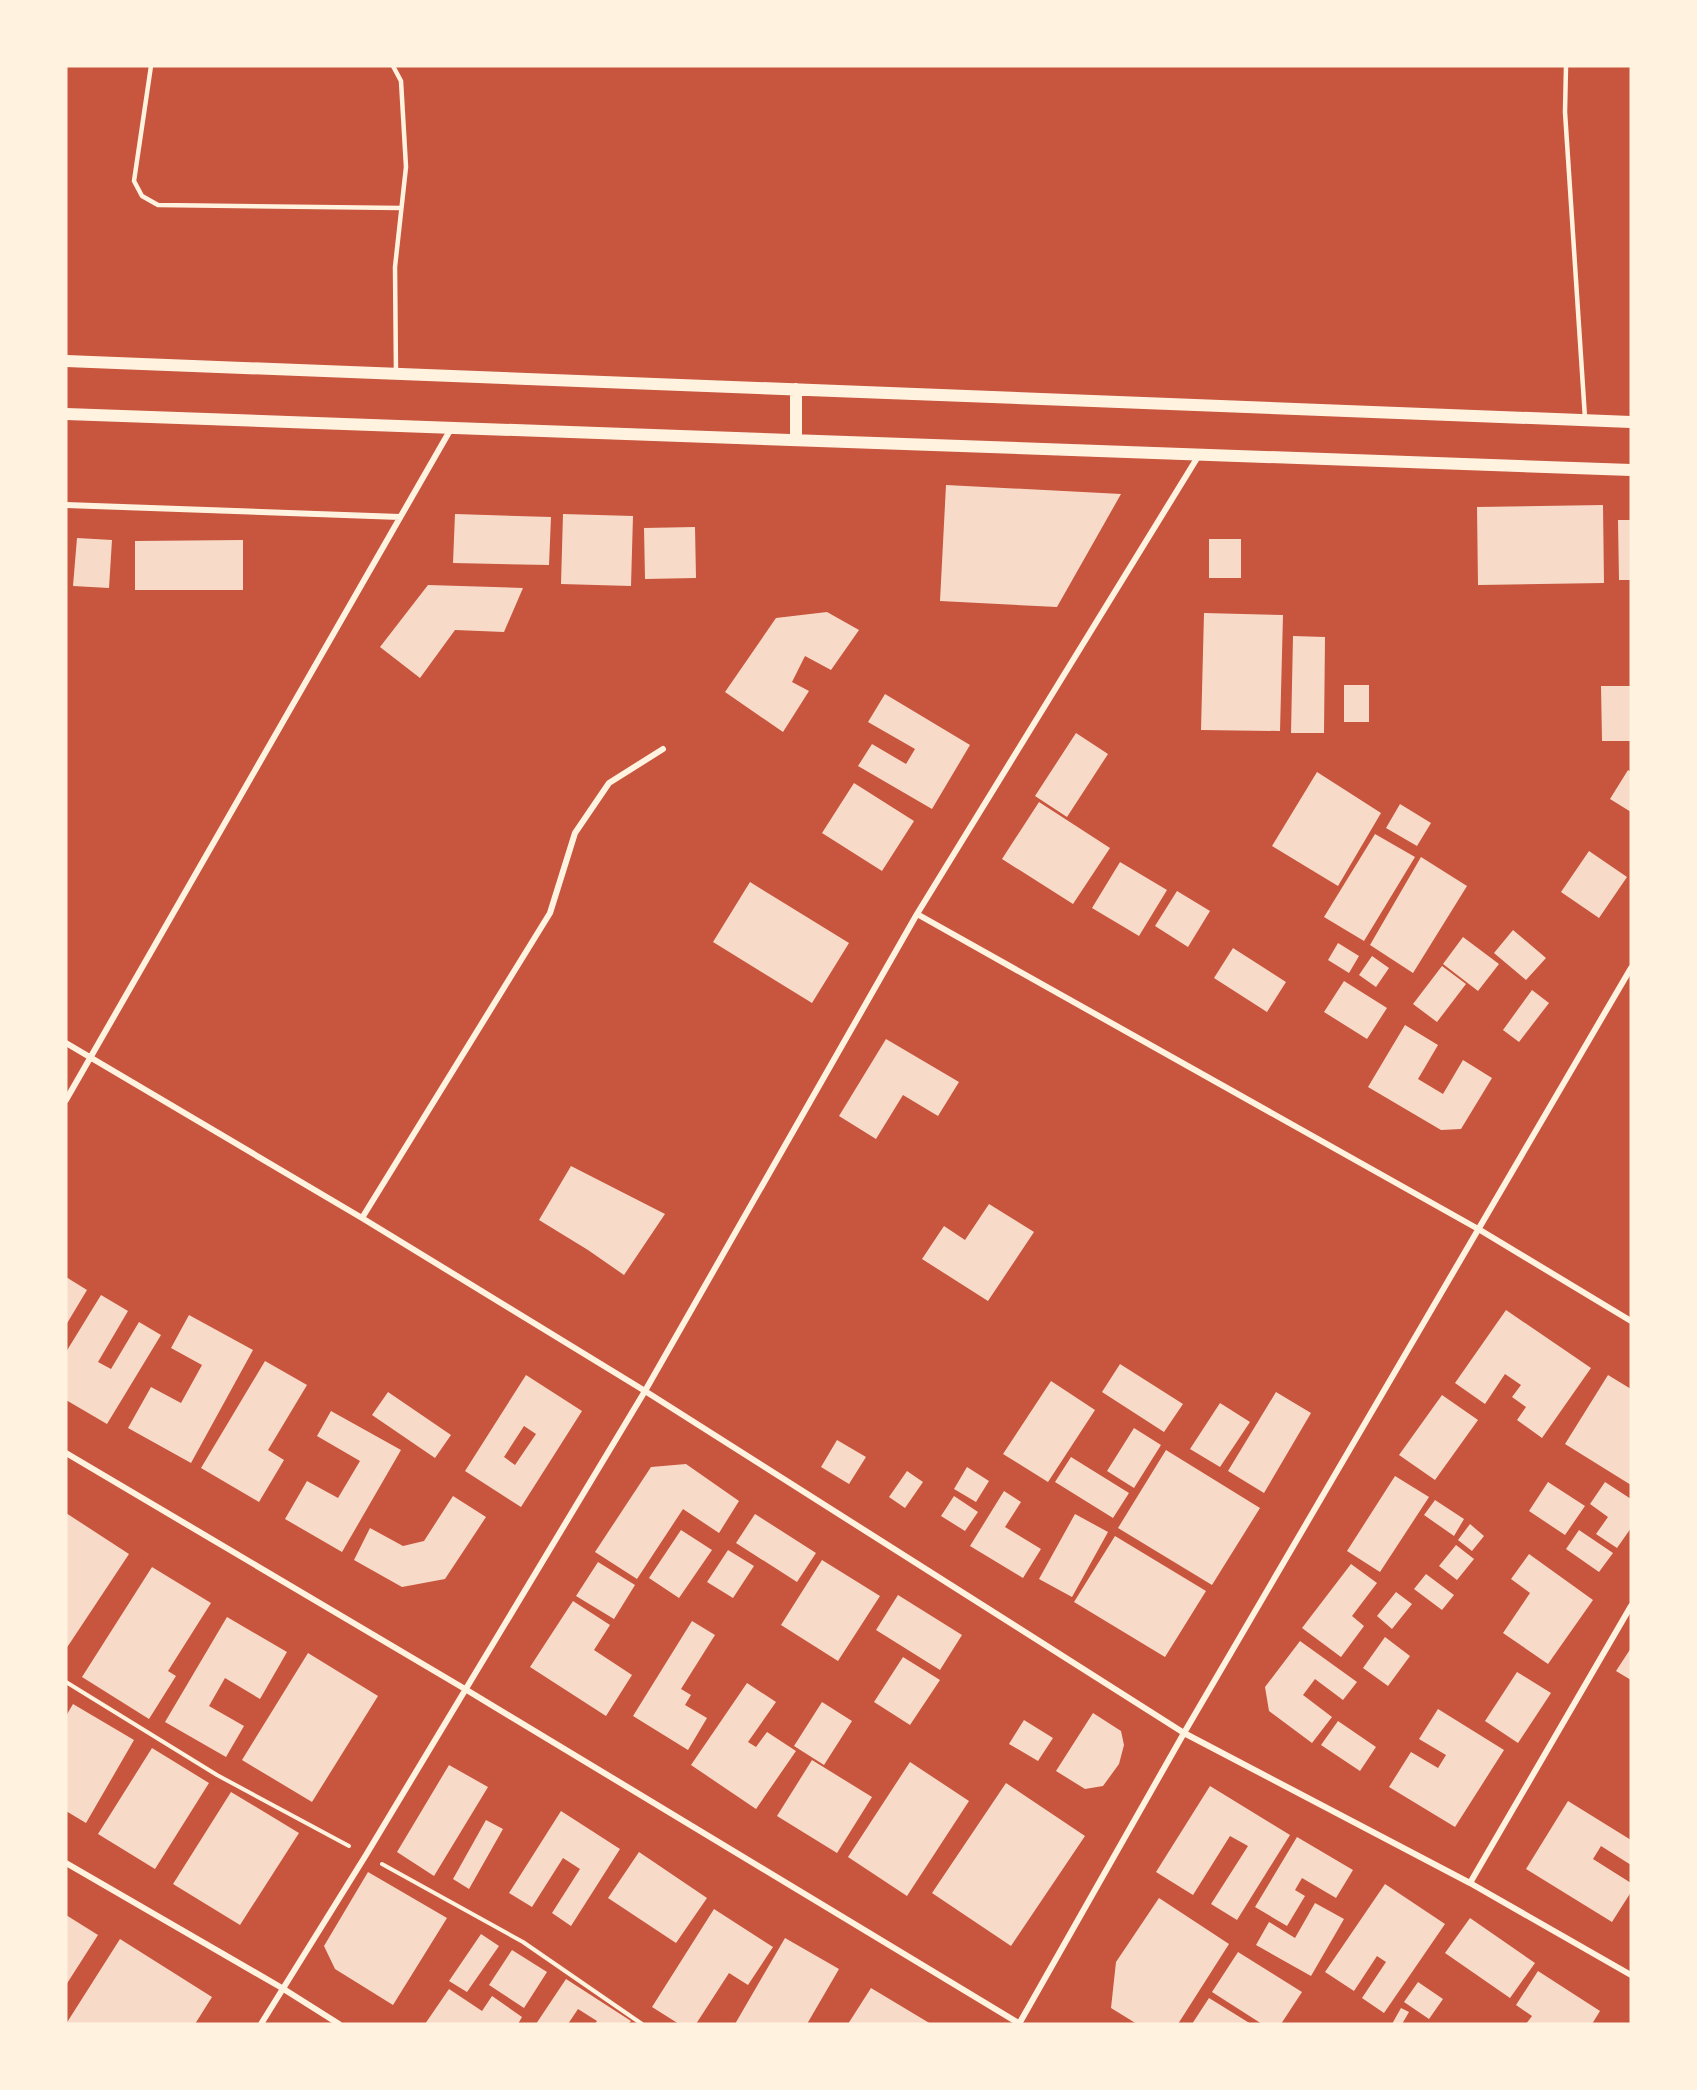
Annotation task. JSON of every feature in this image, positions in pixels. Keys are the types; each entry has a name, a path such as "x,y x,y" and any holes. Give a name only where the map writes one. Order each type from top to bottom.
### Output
{"main road":[{"path":"66,361 1631,422"},
{"path":"796,389 796,440"},
{"path":"66,414 1631,470"}],"street":[{"path":"66,1100 452,427"},
{"path":"261,2024 645,1391 917,914 1199,455"},
{"path":"66,505 400,517"},
{"path":"362,1218 550,913 575,833 609,783 663,749"},
{"path":"917,914 1480,1230 1631,1321"},
{"path":"66,1453 465,1689 1019,2024 1184,1733 1480,1230 1631,968"},
{"path":"66,1043 362,1218 645,1391 1184,1733 1470,1883 1631,1975"},
{"path":"1470,1883 1631,1606"},
{"path":"66,1863 282,1988 339,2024"}],"lane":[{"path":"151,66 134,181 142,196 158,205 401,208"},
{"path":"393,66 401,81 406,167 395,267 396,374"},
{"path":"1566,66 1565,112 1585,420"}],"building":[{"path":"946,485 1121,494 1057,607 940,601"},
{"path":"1603,505 1604,583 1478,585 1477,507"},
{"path":"455,514 551,517 549,565 453,563"},
{"path":"563,514 633,516 631,586 561,584"},
{"path":"1618,520 1631,520 1631,580 1619,580"},
{"path":"695,527 696,578 645,579 644,528"},
{"path":"77,538 112,540 109,588 73,586"},
{"path":"1209,539 1241,539 1241,578 1209,578"},
{"path":"243,540 243,590 135,590 135,541"},
{"path":"428,585 523,588 504,632 455,630 420,678 380,647"},
{"path":"827,612 859,630 831,670 805,656 792,682 809,691 783,732 725,692 776,618"},
{"path":"1204,613 1283,615 1280,731 1201,730"},
{"path":"1293,636 1325,637 1324,733 1291,733"},
{"path":"1344,685 1369,685 1369,722 1344,722"},
{"path":"1601,686 1631,686 1631,741 1602,741"},
{"path":"885,694 970,745 932,809 858,766 872,744 906,764 915,749 868,722"},
{"path":"1076,733 1108,754 1067,817 1035,796"},
{"path":"1628,770 1631,772 1631,812 1610,799"},
{"path":"1317,772 1381,813 1338,886 1272,846"},
{"path":"854,783 914,821 882,871 822,833"},
{"path":"1039,802 1110,848 1073,904 1002,859"},
{"path":"1400,804 1431,823 1417,846 1386,828"},
{"path":"1375,834 1415,857 1364,941 1324,917"},
{"path":"1589,851 1627,877 1599,918 1561,892"},
{"path":"1421,857 1467,886 1413,973 1370,945"},
{"path":"1120,862 1167,890 1139,936 1092,908"},
{"path":"750,882 849,943 812,1003 713,942"},
{"path":"1177,891 1210,911 1188,947 1155,926"},
{"path":"1513,930 1546,958 1526,980 1494,953"},
{"path":"1463,937 1499,964 1478,991 1443,964"},
{"path":"1338,943 1359,956 1349,973 1328,960"},
{"path":"1233,948 1286,982 1267,1012 1214,978"},
{"path":"1372,956 1389,968 1376,987 1359,975"},
{"path":"1442,966 1466,984 1437,1022 1413,1004"},
{"path":"1344,981 1387,1008 1367,1039 1324,1012"},
{"path":"1532,990 1549,1003 1519,1042 1503,1030"},
{"path":"1405,1025 1438,1045 1418,1079 1443,1094 1463,1060 1492,1078 1461,1129 1441,1130 1368,1087"},
{"path":"886,1039 959,1082 938,1116 903,1095 876,1139 839,1116"},
{"path":"571,1166 665,1214 624,1275 539,1220"},
{"path":"989,1204 1034,1232 988,1301 922,1259 944,1226 965,1240"},
{"path":"66,1277 87,1290 66,1325"},
{"path":"101,1295 128,1311 98,1362 111,1369 139,1322 161,1335 107,1424 66,1400 66,1352"},
{"path":"1506,1310 1591,1368 1542,1438 1517,1420 1526,1407 1512,1397 1521,1385 1505,1374 1485,1404 1455,1383"},
{"path":"189,1315 253,1350 191,1463 128,1428 151,1387 181,1403 202,1365 171,1348"},
{"path":"265,1361 307,1385 268,1450 284,1460 259,1502 201,1468"},
{"path":"1120,1364 1183,1404 1164,1432 1102,1392"},
{"path":"526,1375 582,1411 521,1507 465,1471","holes":["524,1426 536,1434 515,1465 504,1457"]},
{"path":"1608,1375 1631,1389 1631,1485 1565,1444"},
{"path":"1051,1381 1095,1410 1048,1482 1003,1454"},
{"path":"388,1392 451,1435 435,1458 372,1415"},
{"path":"1276,1392 1311,1413 1264,1493 1228,1471"},
{"path":"1442,1395 1478,1420 1435,1480 1399,1455"},
{"path":"1220,1403 1250,1422 1220,1467 1190,1449"},
{"path":"331,1411 401,1450 342,1552 285,1519 307,1481 338,1498 360,1461 317,1436"},
{"path":"1134,1428 1161,1445 1134,1488 1107,1471"},
{"path":"837,1440 866,1457 849,1484 821,1467"},
{"path":"1166,1450 1260,1508 1212,1585 1118,1528"},
{"path":"1071,1457 1129,1493 1113,1518 1055,1482"},
{"path":"686,1464 739,1501 719,1533 683,1509 637,1579 595,1552 651,1467"},
{"path":"967,1467 989,1481 976,1502 954,1489"},
{"path":"907,1471 923,1482 905,1508 889,1497"},
{"path":"1395,1476 1429,1497 1380,1572 1347,1551"},
{"path":"1548,1482 1585,1506 1565,1535 1529,1511"},
{"path":"1605,1482 1631,1499 1631,1528 1617,1548 1596,1534 1608,1517 1590,1504"},
{"path":"1004,1491 1021,1502 1005,1527 1041,1549 1023,1578 970,1546"},
{"path":"453,1496 486,1517 445,1579 402,1587 354,1560 370,1528 403,1546 424,1541"},
{"path":"954,1496 978,1512 965,1531 941,1516"},
{"path":"1435,1500 1464,1519 1454,1536 1424,1515"},
{"path":"66,1513 129,1554 66,1649"},
{"path":"755,1514 816,1553 797,1582 736,1543"},
{"path":"1075,1514 1108,1532 1072,1597 1039,1579"},
{"path":"1470,1524 1484,1536 1472,1551 1458,1540"},
{"path":"681,1530 712,1550 679,1598 649,1578"},
{"path":"1579,1530 1613,1553 1599,1572 1566,1549"},
{"path":"1115,1536 1206,1591 1165,1657 1074,1602"},
{"path":"1456,1545 1474,1559 1457,1580 1439,1566"},
{"path":"728,1550 754,1566 733,1598 707,1582"},
{"path":"1529,1554 1593,1600 1548,1664 1503,1633 1530,1593 1511,1579"},
{"path":"822,1560 880,1596 838,1661 781,1625"},
{"path":"598,1562 635,1585 614,1619 576,1596"},
{"path":"1351,1564 1377,1583 1352,1616 1364,1626 1341,1657 1302,1628"},
{"path":"152,1567 211,1603 168,1671 176,1676 149,1719 82,1677"},
{"path":"1426,1574 1454,1595 1442,1610 1414,1589"},
{"path":"1396,1592 1412,1604 1392,1629 1377,1616"},
{"path":"898,1595 962,1635 940,1670 876,1630"},
{"path":"573,1601 610,1625 594,1650 632,1675 606,1716 530,1667"},
{"path":"227,1617 287,1652 260,1699 225,1678 209,1706 244,1726 226,1757 165,1722"},
{"path":"692,1621 715,1635 681,1689 691,1695 685,1705 707,1718 688,1750 633,1716"},
{"path":"1385,1637 1410,1656 1388,1686 1363,1668"},
{"path":"1300,1641 1357,1682 1343,1700 1315,1679 1303,1695 1332,1717 1312,1743 1269,1711 1265,1687"},
{"path":"1631,1648 1631,1680 1616,1671"},
{"path":"308,1653 378,1696 312,1802 242,1760"},
{"path":"903,1657 940,1680 910,1725 874,1702"},
{"path":"1517,1672 1551,1693 1518,1743 1485,1721"},
{"path":"747,1683 776,1702 748,1742 756,1747 767,1732 796,1751 756,1809 691,1765"},
{"path":"822,1702 852,1721 824,1765 794,1746"},
{"path":"73,1704 134,1740 86,1823 66,1811 66,1716"},
{"path":"1438,1709 1504,1750 1455,1827 1389,1787 1411,1752 1438,1768 1446,1755 1419,1739"},
{"path":"1093,1713 1121,1731 1124,1745 1119,1764 1103,1786 1085,1789 1056,1771"},
{"path":"1024,1720 1053,1738 1038,1761 1009,1744"},
{"path":"1338,1721 1376,1747 1360,1771 1321,1745"},
{"path":"152,1748 209,1783 155,1869 98,1834"},
{"path":"812,1760 872,1797 837,1853 777,1816"},
{"path":"910,1762 969,1801 907,1896 848,1857"},
{"path":"449,1765 488,1787 434,1876 397,1852"},
{"path":"1006,1783 1085,1836 1011,1946 932,1893"},
{"path":"1210,1786 1290,1835 1237,1920 1211,1904 1248,1846 1230,1836 1193,1895 1156,1872"},
{"path":"231,1792 299,1833 240,1925 173,1884"},
{"path":"1568,1801 1631,1840 1631,1865 1601,1846 1593,1859 1631,1883 1631,1892 1612,1922 1526,1869"},
{"path":"561,1811 620,1849 571,1926 552,1913 580,1869 563,1858 532,1907 509,1893"},
{"path":"486,1820 503,1829 469,1889 453,1879"},
{"path":"1297,1837 1353,1870 1336,1898 1302,1878 1295,1890 1305,1896 1287,1926 1255,1907"},
{"path":"639,1852 707,1898 676,1943 608,1898"},
{"path":"368,1872 447,1918 393,2005 335,1969 324,1946"},
{"path":"1385,1884 1445,1924 1384,2013 1362,1998 1386,1962 1377,1956 1354,1991 1325,1972"},
{"path":"1159,1898 1229,1944 1178,2024 1137,2024 1111,2008 1116,1962"},
{"path":"1315,1903 1344,1919 1311,1976 1256,1945 1269,1922 1295,1938"},
{"path":"714,1909 773,1947 748,1985 729,1973 696,2024 679,2024 652,2007"},
{"path":"66,1915 98,1935 66,1985"},
{"path":"1470,1918 1535,1963 1510,1998 1445,1953"},
{"path":"481,1934 499,1946 467,1992 449,1981"},
{"path":"785,1938 839,1969 807,2024 735,2024"},
{"path":"120,1939 212,1997 195,2024 66,2024"},
{"path":"512,1950 547,1972 524,2008 489,1985"},
{"path":"1238,1952 1302,1992 1281,2024 1262,2024 1212,1992"},
{"path":"1538,1971 1600,2011 1592,2024 1526,2024 1532,2016 1516,2005"},
{"path":"566,1979 631,2021 628,2024 595,2024 597,2021 578,2009 568,2024 536,2024"},
{"path":"1418,1982 1443,1999 1429,2019 1404,2002"},
{"path":"871,1988 931,2024 848,2024"},
{"path":"449,1989 482,2011 492,1996 522,2017 518,2024 425,2024"},
{"path":"1209,1998 1251,2024 1192,2024"},
{"path":"1401,2008 1409,2012 1402,2024 1392,2024"}]}
